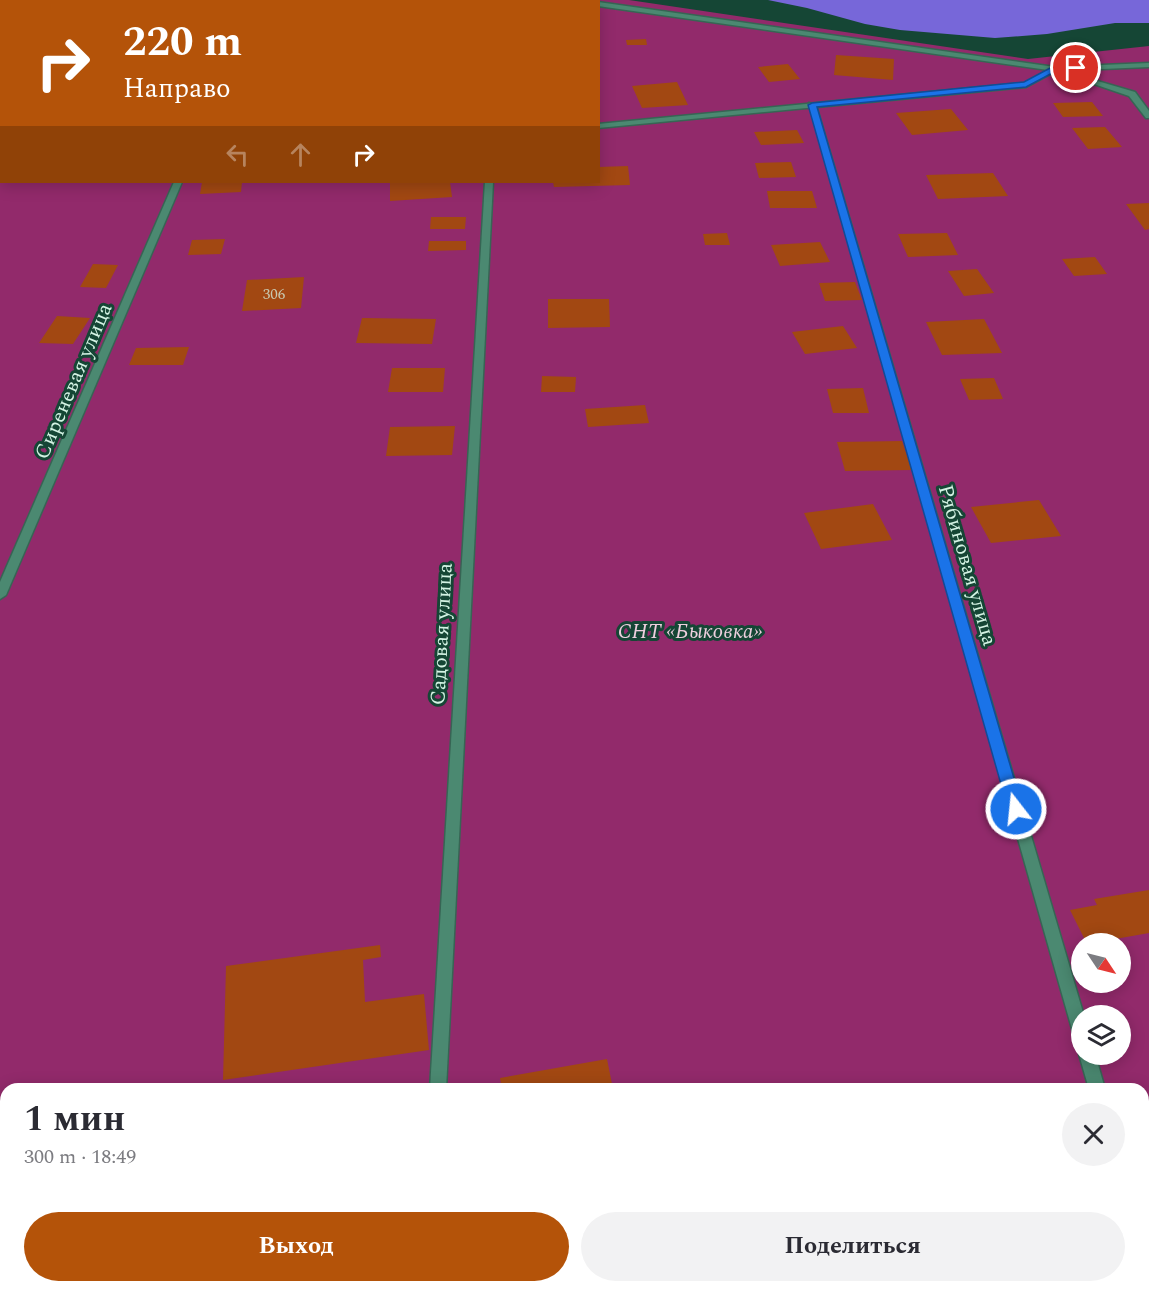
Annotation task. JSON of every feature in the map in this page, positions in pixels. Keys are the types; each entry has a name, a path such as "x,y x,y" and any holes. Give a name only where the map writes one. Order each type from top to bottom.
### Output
{"street":[{"path":"600,4 1055,69 1132,94 1149,116"},
{"path":"600,126 1026,85 1055,69 1149,65"},
{"name":"Рябиновая улица","path":"812,105 1073,1005"},
{"name":"Сиреневая улица","path":"0,596 178,183"},
{"name":"Садовая улица","path":"438,1083 489,183"},
{"path":"1090,1065 1095,1083"}],"green space":[{"name":"СНТ «Быковка»","path":"600,0 629,0 1028,59 1149,46 1149,1083 0,1083 0,183 600,183"}],"shaded area":[{"path":"768,0 1149,0 1149,23 1115,23 1047,34 995,38 900,30 865,24"}],"building":[{"path":"646,39 647,45 627,45 626,40"},
{"path":"836,55 894,59 893,80 834,75"},
{"path":"788,64 800,79 769,82 758,67"},
{"path":"677,82 688,105 642,108 632,86"},
{"path":"1092,102 1103,116 1063,117 1053,103"},
{"path":"951,109 968,130 912,135 896,113"},
{"path":"1105,127 1122,147 1088,149 1072,128"},
{"path":"797,130 804,143 761,145 754,132"},
{"path":"791,162 796,177 759,178 755,163"},
{"path":"628,166 630,185 554,187 553,183 600,183 600,167"},
{"path":"993,173 1008,196 938,199 926,175"},
{"path":"202,183 242,183 241,192 200,194"},
{"path":"390,183 450,183 452,197 390,201"},
{"path":"767,191 812,191 817,208 770,208"},
{"path":"1149,203 1149,229 1145,230 1126,204"},
{"path":"431,217 466,217 465,229 430,229"},
{"path":"727,233 730,245 705,245 703,234"},
{"path":"947,233 958,255 908,257 898,234"},
{"path":"225,239 221,254 188,255 192,240"},
{"path":"429,241 466,241 466,250 428,251"},
{"path":"820,242 830,262 780,266 771,245"},
{"path":"1095,257 1107,274 1074,276 1062,259"},
{"path":"93,264 118,265 106,288 80,287"},
{"path":"977,269 994,293 964,296 948,271"},
{"path":"304,277 301,308 242,311 247,280"},
{"path":"855,282 862,300 825,301 819,283"},
{"path":"548,299 609,299 610,327 548,328"},
{"path":"57,316 90,318 73,344 39,343"},
{"path":"362,318 436,319 432,344 356,343"},
{"path":"984,319 1002,353 942,355 926,322"},
{"path":"843,326 857,348 805,354 792,332"},
{"path":"189,347 183,365 129,365 136,348"},
{"path":"392,368 445,368 443,392 388,392"},
{"path":"542,376 576,377 575,392 541,392"},
{"path":"994,378 1003,399 969,400 960,379"},
{"path":"863,388 869,413 833,413 827,389"},
{"path":"645,405 649,423 588,427 585,409"},
{"path":"455,426 452,455 386,456 390,427"},
{"path":"902,441 912,470 845,471 837,442"},
{"path":"1039,500 1061,536 991,543 971,507"},
{"path":"873,504 892,540 821,549 804,513"},
{"path":"1149,890 1149,933 1131,936 1131,933 1082,933 1070,910 1097,905 1094,899"},
{"path":"380,945 381,957 363,960 365,1002 424,994 429,1050 223,1080 226,966"},
{"path":"607,1059 612,1083 501,1083 500,1078"}],"route":[{"path":"1016,809 812,105 1026,85 1055,69 1076,68"}]}
